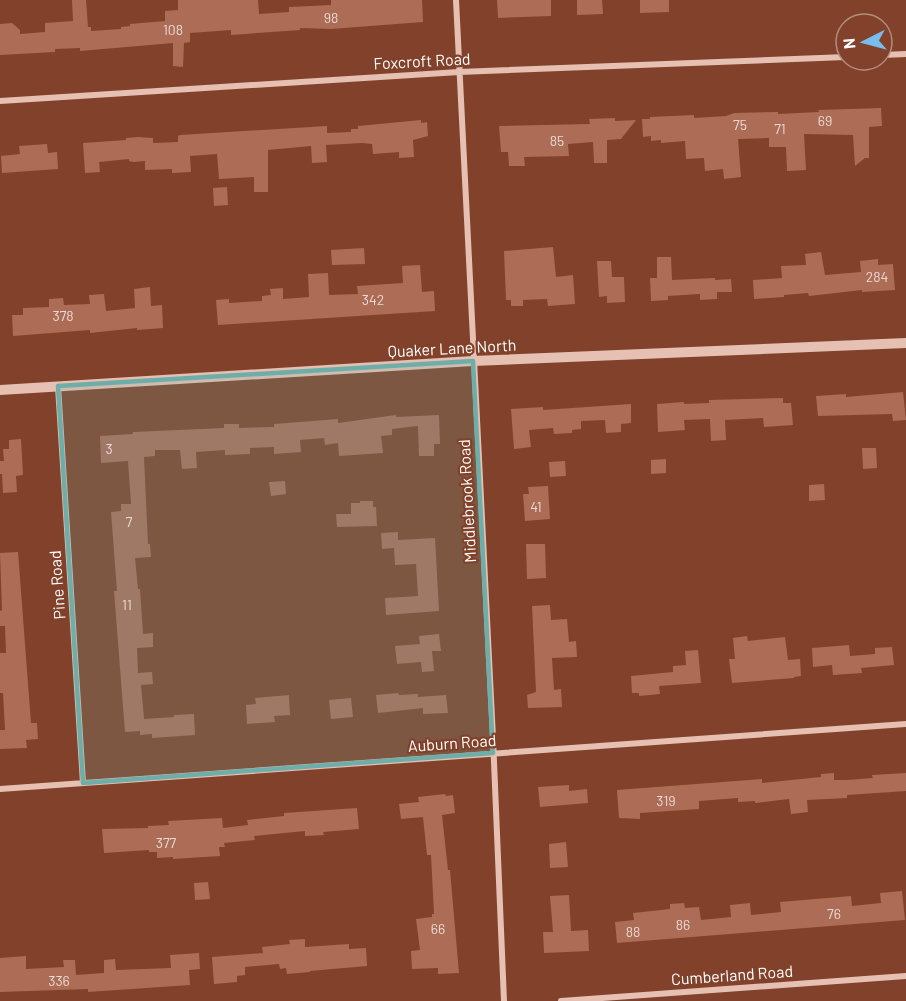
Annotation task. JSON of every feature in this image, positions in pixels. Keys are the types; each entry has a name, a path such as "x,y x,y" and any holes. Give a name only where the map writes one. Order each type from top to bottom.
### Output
{"street":[{"name":"Middlebrook Road","path":"456,0 504,1001"},
{"name":"Foxcroft Road","path":"0,101 459,72 834,57"},
{"name":"Quaker Lane North","path":"0,390 473,361 906,343"},
{"name":"Pine Road","path":"58,386 83,783"},
{"name":"Auburn Road","path":"0,789 906,724"},
{"name":"Cumberland Road","path":"561,1001 906,976"}],"highlighted area":[{"path":"473,361 493,753 83,783 58,386"}],"building":[{"path":"72,0 86,0 88,27 91,27 91,31 121,29 130,24 165,21 165,11 178,10 178,0 258,0 259,14 289,12 289,7 331,5 331,0 422,0 423,22 331,29 300,28 300,30 231,35 231,30 190,33 190,42 184,43 183,67 173,66 173,43 80,51 80,48 55,49 55,52 0,55 0,24 12,23 20,30 20,34 45,32 45,23 73,21"},
{"path":"497,0 551,0 551,16 498,18"},
{"path":"577,0 602,0 603,14 577,15"},
{"path":"640,0 669,0 669,12 640,13"},
{"path":"881,108 882,126 869,127 869,158 865,158 855,166 853,135 804,134 806,170 787,171 786,147 769,147 769,138 738,139 741,177 724,179 723,169 705,171 704,158 686,159 685,141 661,143 661,140 651,141 651,136 643,137 642,119 650,119 650,117 694,115 694,118 726,116 734,113 778,112 778,114"},
{"path":"615,118 615,121 636,120 621,139 607,140 607,163 594,163 593,142 568,144 569,156 524,157 525,166 509,166 508,152 501,152 499,126 590,124 589,119"},
{"path":"421,120 421,123 427,122 428,136 413,140 414,157 399,158 399,152 373,154 372,144 362,143 326,145 327,162 312,163 311,146 268,150 268,192 254,192 254,177 219,179 217,154 190,156 191,172 172,173 172,169 145,170 145,161 133,162 129,159 99,162 100,172 85,173 83,143 138,137 153,138 153,143 178,142 180,135 327,126 327,133 351,132 351,129 358,129 358,126"},
{"path":"47,144 48,153 57,152 58,169 2,173 1,156 20,154 19,146"},
{"path":"227,187 228,205 214,206 213,188"},
{"path":"553,247 556,277 573,275 575,304 548,306 547,299 523,300 523,306 511,306 511,300 506,300 504,251"},
{"path":"364,248 365,264 332,265 331,250"},
{"path":"821,252 825,275 861,272 860,261 878,259 878,265 893,264 895,290 862,292 862,290 809,296 808,293 754,299 753,280 782,278 781,266 806,265 805,254"},
{"path":"657,257 671,257 672,280 731,279 732,292 717,292 717,299 700,300 700,294 668,296 668,300 651,301 650,278 657,278"},
{"path":"597,261 611,261 612,277 624,277 625,302 607,303 607,296 599,297"},
{"path":"420,265 422,292 434,291 435,311 218,325 216,300 229,299 229,303 262,301 262,296 271,295 270,289 283,288 283,299 309,297 308,274 328,273 329,295 358,294 357,286 403,283 402,266"},
{"path":"150,287 151,306 162,305 163,328 90,333 90,330 13,336 12,315 23,315 23,308 49,307 49,299 63,298 64,305 90,304 89,295 104,294 106,311 135,308 134,289"},
{"path":"903,392 906,420 893,421 892,414 818,416 816,396 846,394 846,397"},
{"path":"783,398 783,403 791,403 793,425 764,427 763,418 725,420 726,440 711,441 710,419 684,420 685,430 658,432 657,404"},
{"path":"631,404 631,423 621,424 621,432 606,433 605,420 581,421 581,429 572,430 572,433 554,434 553,428 529,430 531,447 514,449 511,409 543,407 543,410"},
{"path":"396,415 396,417 439,415 440,444 434,444 434,456 419,456 418,426 392,429 392,435 381,436 383,453 339,456 338,443 325,445 324,438 300,440 301,452 274,454 274,447 250,448 250,454 225,455 225,450 196,452 197,468 182,469 180,450 155,450 155,456 144,457 148,544 150,544 151,557 135,558 143,634 153,633 153,647 137,648 138,673 152,672 153,684 141,685 144,719 194,714 195,735 152,738 152,734 140,735 140,731 125,732 114,591 117,591 111,512 121,511 121,504 131,504 128,461 101,463 100,436 133,434 133,432 224,428 224,424 239,424 239,428 274,427 274,424 338,419 338,423"},
{"path":"21,439 23,475 16,476 17,492 3,493 0,461 4,461 3,449 9,449 9,440"},
{"path":"862,448 876,448 877,468 863,469"},
{"path":"666,459 666,473 651,474 651,460"},
{"path":"565,461 566,476 550,477 549,462"},
{"path":"285,481 286,494 271,496 269,482"},
{"path":"824,484 825,500 809,501 809,485"},
{"path":"548,486 550,519 525,521 523,494 529,494 528,487"},
{"path":"360,501 373,501 373,507 376,507 377,526 337,527 336,514 351,514 351,503 360,503"},
{"path":"398,532 398,540 435,538 439,611 386,615 385,598 418,596 416,564 395,565 394,548 382,549 381,533"},
{"path":"526,544 545,544 546,578 527,579"},
{"path":"18,552 31,723 37,723 38,739 26,740 27,748 0,749 0,730 5,730 3,693 0,693 0,653 6,653 5,626 0,626 0,611 2,610 0,553"},
{"path":"550,605 551,620 567,619 569,642 576,641 577,657 552,658 554,690 561,689 562,707 528,708 527,695 536,692 532,606"},
{"path":"439,634 441,651 432,651 434,671 422,672 421,662 397,664 395,646 420,644 419,636"},
{"path":"747,636 748,641 785,637 788,660 800,659 801,676 732,683 729,659 735,659 733,638"},
{"path":"849,645 850,656 875,654 875,648 892,647 894,665 861,668 862,673 833,675 832,665 813,667 812,648"},
{"path":"698,650 701,683 659,686 660,694 639,696 639,693 632,693 631,676 673,672 673,666 686,665 685,651"},
{"path":"398,693 399,695 418,694 418,697 446,695 448,713 423,714 423,708 378,713 376,695"},
{"path":"289,695 290,715 274,716 275,722 247,724 246,705 256,704 255,698"},
{"path":"351,698 353,717 331,719 329,700"},
{"path":"834,773 834,780 847,780 873,778 872,775 906,773 906,791 807,800 808,812 791,814 789,799 755,803 755,801 738,802 738,798 699,801 699,809 640,813 640,819 619,818 617,790 762,779 762,783 821,777 821,774"},
{"path":"569,785 569,791 587,789 588,803 540,807 538,787"},
{"path":"445,794 446,796 453,795 455,813 442,815 448,870 450,870 459,973 438,974 438,968 412,969 411,951 420,950 416,919 432,917 434,914 431,855 427,855 423,817 401,819 399,804 419,802 418,797"},
{"path":"357,808 359,829 323,832 324,835 305,836 305,831 254,836 255,840 224,843 225,847 219,847 220,856 173,859 173,857 157,858 157,852 149,852 149,850 104,853 102,829 148,828 148,826 169,825 168,821 222,818 223,828 248,825 247,820 284,816 284,813"},
{"path":"566,842 568,867 550,868 549,844"},
{"path":"208,882 210,899 195,900 194,883"},
{"path":"902,891 905,920 617,943 615,922 634,920 633,913 670,909 670,904 684,903 685,908 699,907 701,920 731,917 730,905 750,903 751,915 781,912 780,902 851,896 852,906 881,903 880,893"},
{"path":"569,895 571,931 588,930 589,951 544,953 543,932 553,932 550,896"},
{"path":"305,939 305,947 349,944 349,949 366,948 367,966 287,974 286,968 280,969 279,964 245,967 245,975 237,976 237,982 214,984 212,957 263,953 262,947 290,944 289,940"},
{"path":"199,953 200,969 189,970 190,985 88,992 88,989 0,992 0,958 26,956 26,969 64,967 63,960 75,960 76,975 104,973 104,960 115,959 116,970 171,968 170,955"}]}
